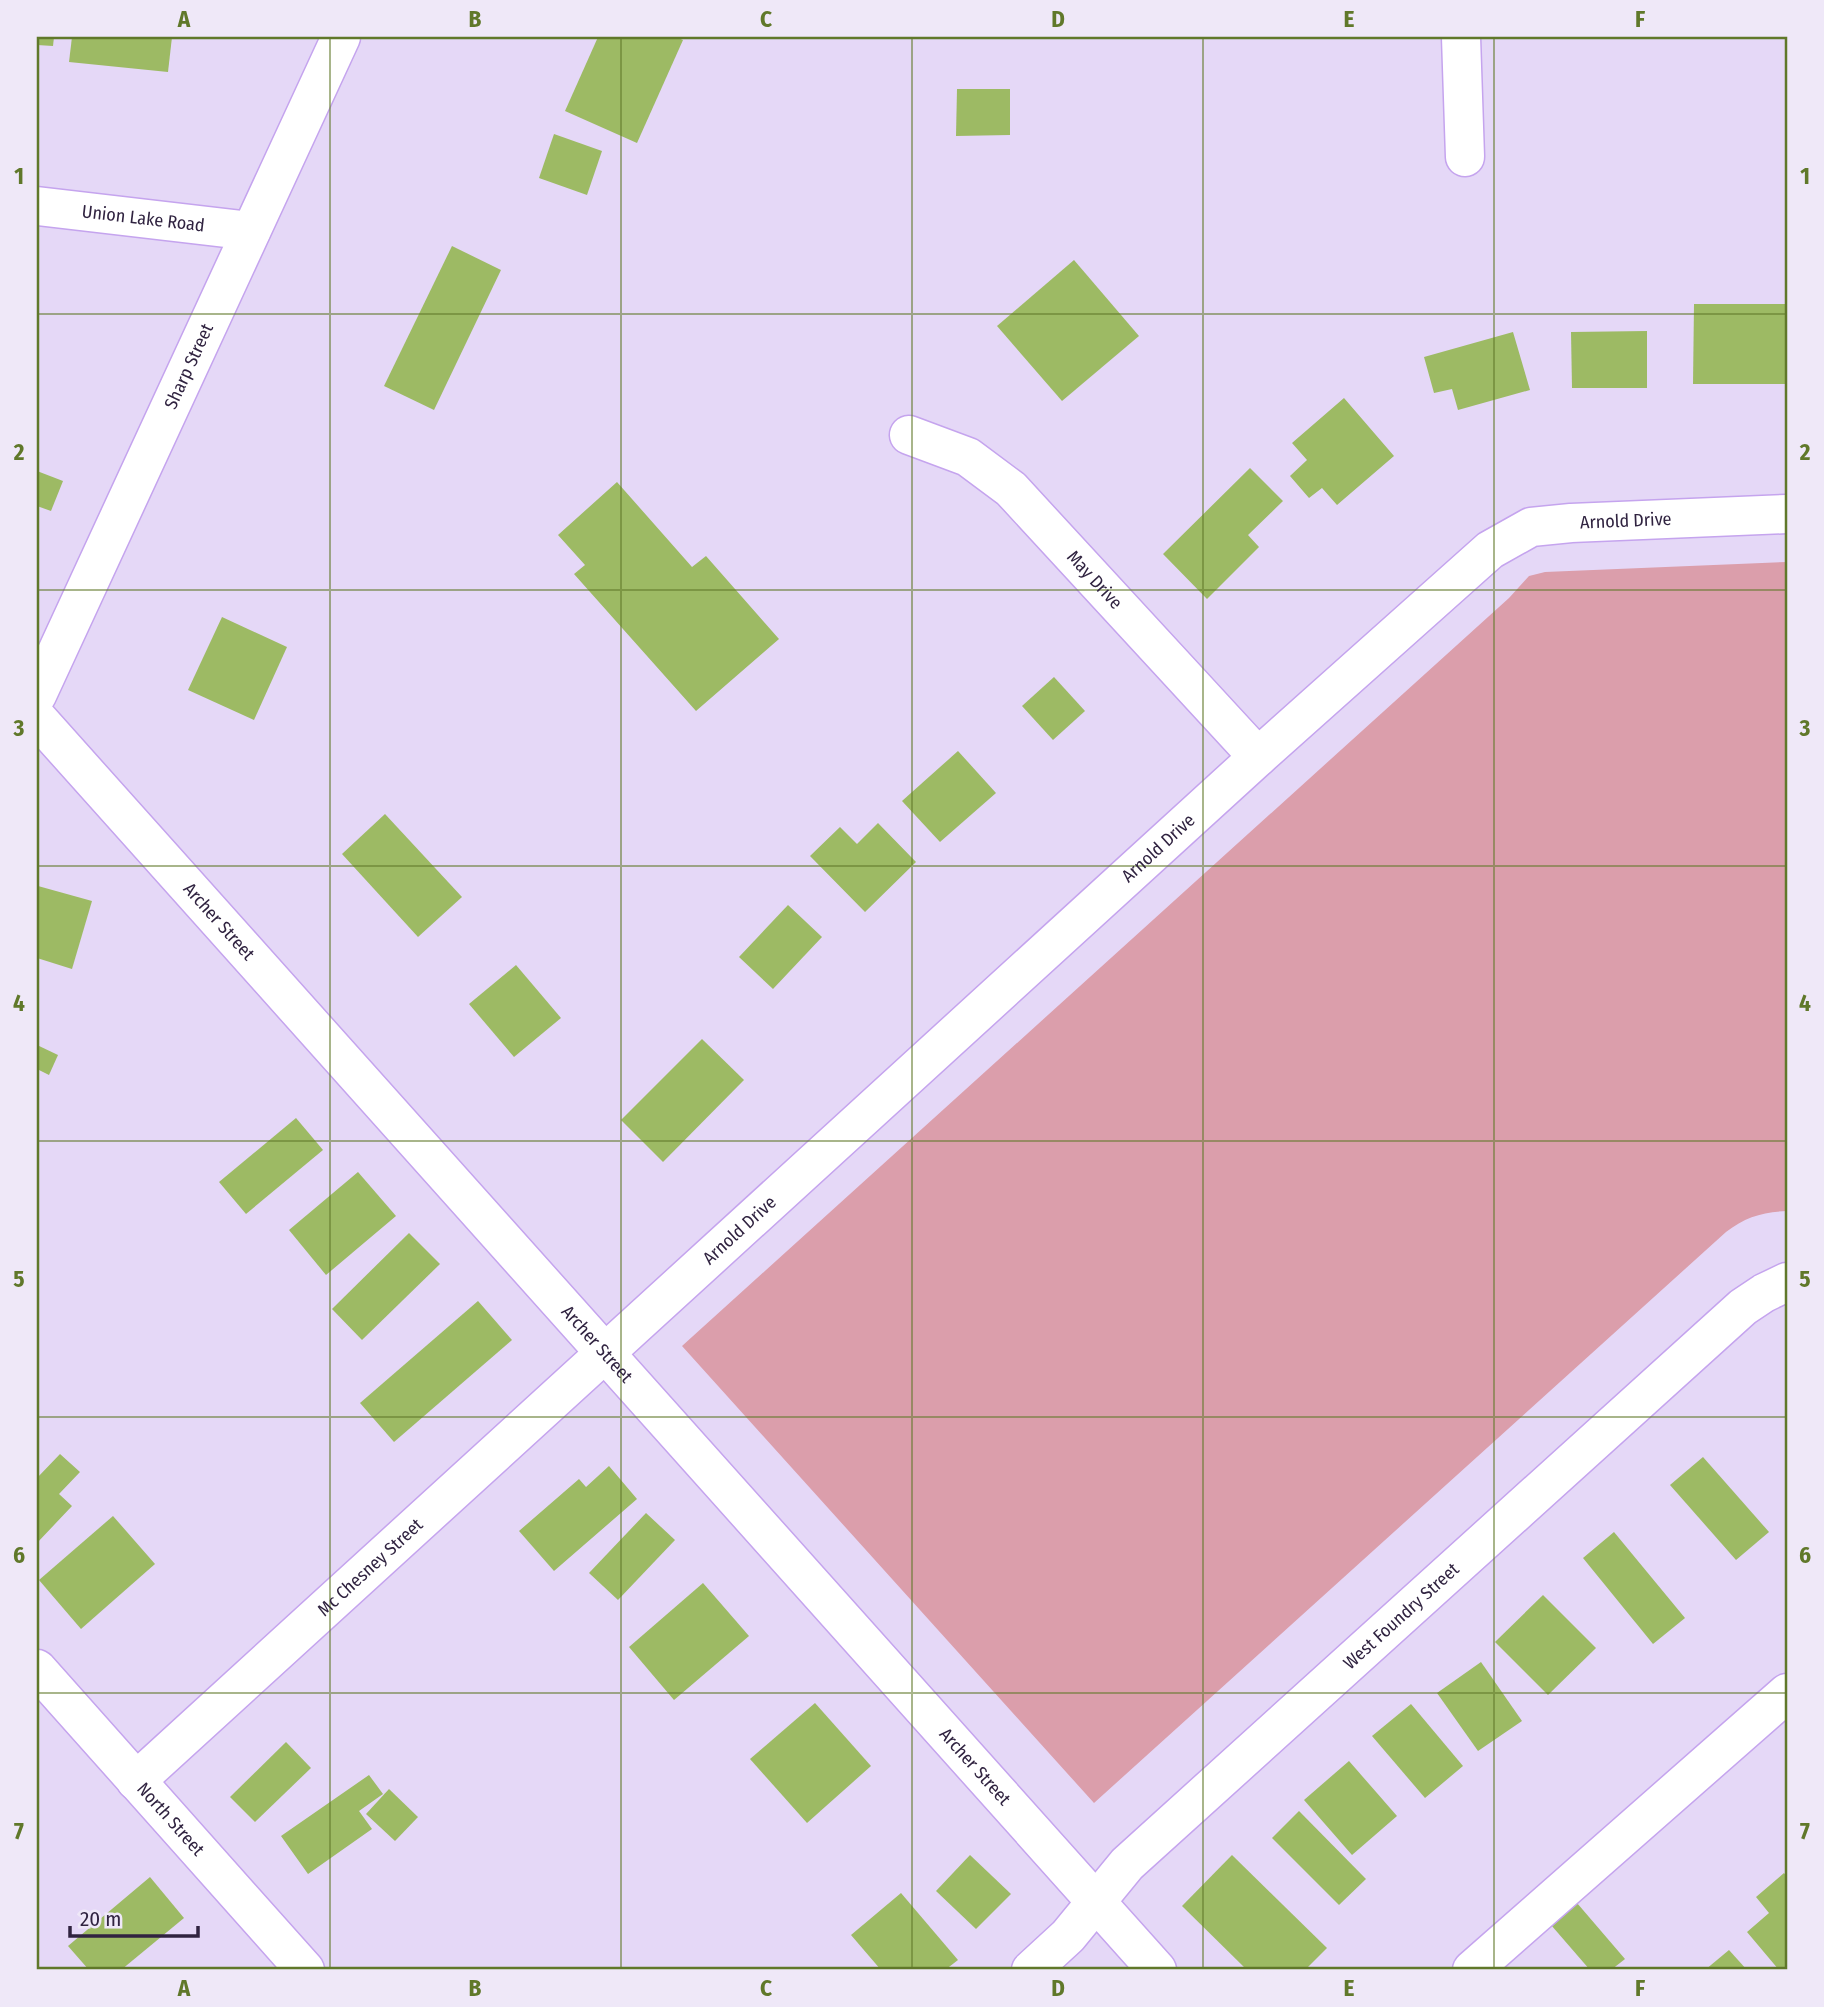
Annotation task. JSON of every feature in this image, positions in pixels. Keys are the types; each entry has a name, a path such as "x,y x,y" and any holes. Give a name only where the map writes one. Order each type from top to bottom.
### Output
{"street":[{"name":"Sharp Street","path":"37,695 341,37"},
{"path":"1461,37 1465,157"},
{"name":"Union Lake Road","path":"37,206 251,231"},
{"name":"May Drive","path":"909,435 968,457 1011,489 1258,757"},
{"name":"Arnold Drive","path":"605,1353 1258,757 1490,550 1531,527 1787,514"},
{"name":"Archer Street","path":"37,718 1157,1970"},
{"name":"West Foundry Street","path":"1031,1970 1068,1937 1127,1864 1743,1307 1787,1282"},
{"name":"Mc Chesney Street","path":"136,1781 605,1353"},
{"name":"North Street","path":"37,1669 305,1970"},
{"path":"1472,1970 1787,1693"}],"shaded area":[{"path":"1787,562 1787,1211 1755,1216 1726,1232 1094,1803 682,1346 1509,598 1529,576 1545,572"}],"building":[{"path":"37,37 54,37 53,46 37,45"},
{"path":"72,37 172,37 168,72 69,62"},
{"path":"598,37 676,37 683,40 637,143 565,111"},
{"path":"957,89 1010,89 1010,135 956,136"},
{"path":"554,134 602,151 587,195 539,178"},
{"path":"452,246 501,270 434,410 384,386"},
{"path":"1074,260 1139,336 1062,401 997,326"},
{"path":"1694,304 1787,304 1787,384 1693,384"},
{"path":"1647,331 1647,388 1572,388 1571,332"},
{"path":"1513,332 1530,390 1458,410 1452,389 1434,393 1424,357"},
{"path":"1344,398 1394,456 1337,505 1322,488 1309,498 1290,476 1307,460 1292,443"},
{"path":"1250,468 1283,501 1248,535 1259,547 1207,599 1163,554"},
{"path":"37,471 63,481 51,511 37,506"},
{"path":"617,482 692,567 706,556 779,639 696,711 574,574 585,565 558,535"},
{"path":"222,617 287,647 254,720 188,690"},
{"path":"1054,677 1085,711 1053,740 1022,706"},
{"path":"958,751 996,793 940,842 902,801"},
{"path":"385,814 462,897 418,937 342,854"},
{"path":"878,823 916,862 865,912 810,856 840,827 857,844"},
{"path":"38,886 92,901 72,969 37,958"},
{"path":"788,905 822,937 773,989 739,957"},
{"path":"516,965 561,1018 514,1057 469,1004"},
{"path":"702,1039 744,1080 663,1162 621,1120"},
{"path":"37,1045 58,1055 49,1075 37,1069"},
{"path":"296,1118 323,1150 246,1214 219,1182"},
{"path":"358,1172 396,1216 326,1275 289,1230"},
{"path":"409,1233 440,1264 362,1340 332,1309"},
{"path":"478,1301 512,1340 394,1442 360,1403"},
{"path":"60,1454 80,1472 59,1494 72,1506 37,1543 37,1478"},
{"path":"1703,1457 1769,1532 1736,1560 1670,1485"},
{"path":"609,1466 637,1499 554,1571 519,1531 579,1479 586,1487"},
{"path":"646,1513 675,1540 618,1600 589,1573"},
{"path":"113,1516 155,1564 81,1629 39,1580"},
{"path":"1614,1532 1685,1618 1653,1644 1583,1558"},
{"path":"703,1583 749,1636 674,1700 629,1647"},
{"path":"1543,1595 1596,1648 1548,1695 1495,1642"},
{"path":"1481,1662 1522,1721 1478,1751 1437,1693"},
{"path":"815,1703 871,1766 807,1823 750,1759"},
{"path":"1411,1704 1463,1766 1425,1798 1372,1736"},
{"path":"286,1742 311,1768 255,1822 230,1797"},
{"path":"1349,1761 1397,1816 1352,1855 1304,1800"},
{"path":"369,1775 383,1794 359,1811 372,1829 308,1874 281,1836"},
{"path":"389,1789 418,1817 395,1841 366,1814"},
{"path":"1299,1811 1366,1879 1339,1905 1272,1838"},
{"path":"970,1855 1011,1894 976,1929 936,1891"},
{"path":"1232,1855 1327,1948 1305,1970 1247,1970 1182,1906"},
{"path":"1784,1873 1787,1877 1787,1970 1779,1970 1747,1932 1769,1913 1756,1897"},
{"path":"150,1877 184,1918 121,1970 89,1970 68,1946"},
{"path":"901,1893 958,1960 945,1970 881,1970 851,1935"},
{"path":"1571,1896 1625,1959 1611,1970 1590,1970 1545,1918"},
{"path":"1729,1950 1747,1970 1705,1970"}]}
